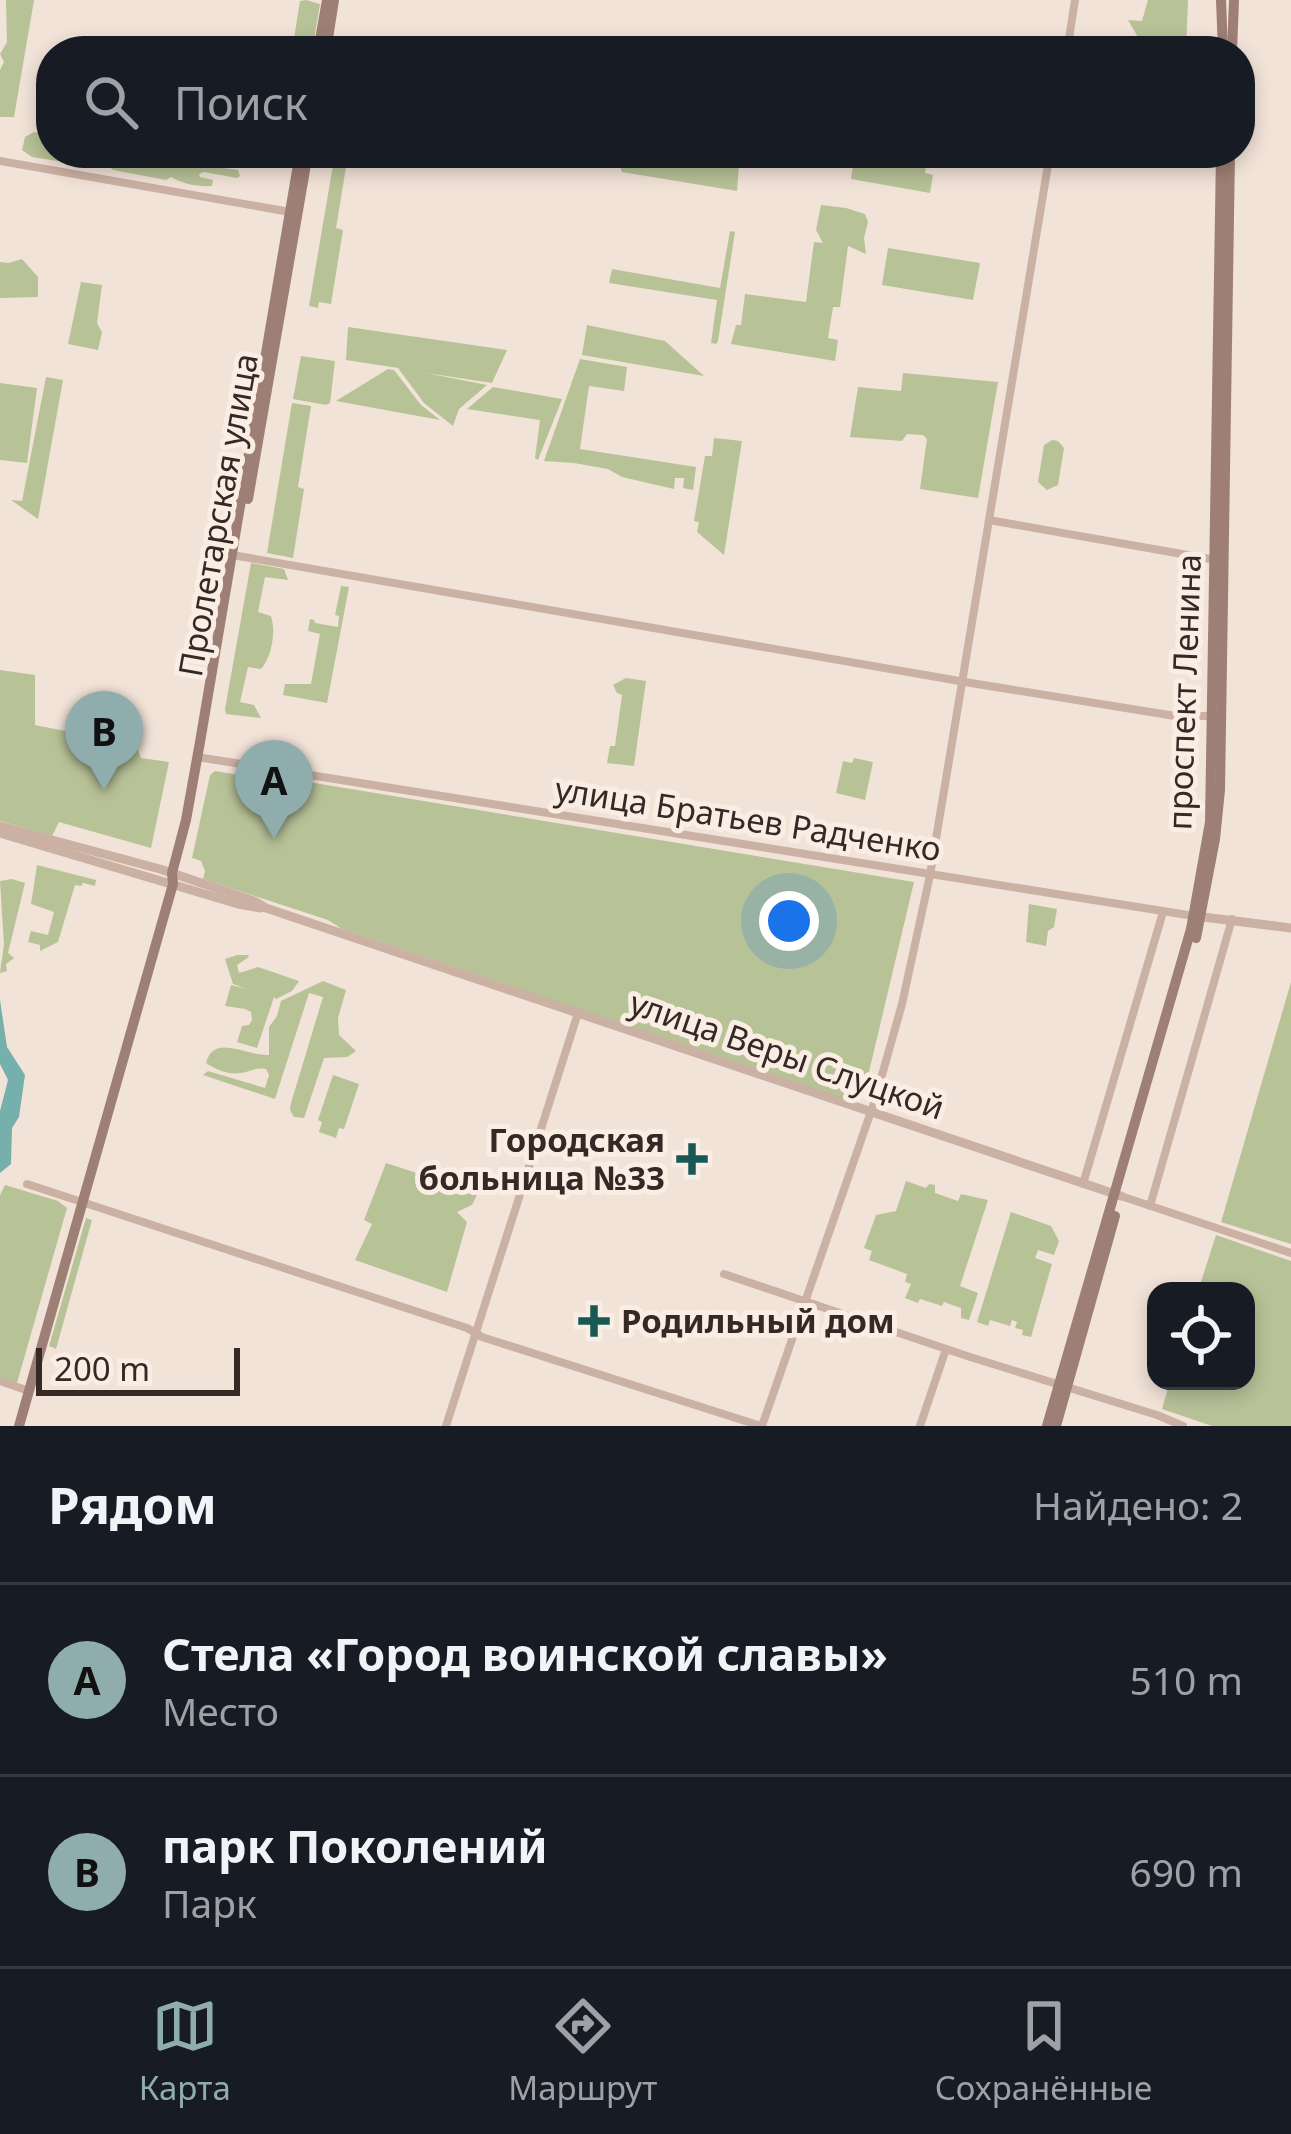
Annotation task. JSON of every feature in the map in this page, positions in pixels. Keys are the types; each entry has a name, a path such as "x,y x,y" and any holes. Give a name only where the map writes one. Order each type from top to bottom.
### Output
{"main road":[{"path":"324,36 330,0"},
{"path":"1221,0 1225,36"},
{"path":"1229,36 1234,0"},
{"name":"Пролетарская улица","path":"201,758 301,168"},
{"name":"проспект Ленина","path":"1051,1426 1198,916 1217,716 1226,168"},
{"name":"Пролетарская улица","path":"19,1426 175,878 238,556 293,213"}],"street":[{"path":"1069,36 1075,0"},
{"path":"0,161 36,167"},
{"path":"39,168 293,213"},
{"path":"27,1184 761,1426 870,1112 902,1004 929,875 1048,168"},
{"path":"989,520 1220,560"},
{"path":"238,556 1175,716 1217,716"},
{"name":"улица Братьев Радченко","path":"201,758 1163,912 1291,928"},
{"name":"улица Веры Слуцкой","path":"0,830 254,901 1291,1253"},
{"path":"1084,1184 1163,912"},
{"path":"1150,1206 1232,919"},
{"path":"446,1426 578,1013"},
{"path":"724,1274 1183,1426"},
{"path":"920,1426 946,1349"},
{"path":"0,1381 29,1390"}],"green space":[{"path":"6,0 34,0 14,117 0,117"},
{"path":"1148,0 1188,0 1187,36 1137,36 1128,20 1142,21"},
{"path":"300,1 320,4 315,36 294,36"},
{"path":"36,132 36,158 22,150 25,137"},
{"path":"224,168 238,170 240,176 204,172 200,177 213,180 212,186 201,186 113,170"},
{"path":"332,168 346,168 336,228 343,230 331,304 309,306"},
{"path":"620,168 739,168 737,191 622,172"},
{"path":"853,168 926,168 925,173 933,175 930,193 851,179"},
{"path":"821,205 865,214 868,222 866,254 848,246 840,307 833,307 828,338 838,340 835,361 731,344 736,325 741,325 745,294 806,302 814,242 823,243 816,230"},
{"path":"730,231 735,232 716,344 711,343 717,300 609,283 612,269 720,288"},
{"path":"888,248 980,263 973,300 882,285"},
{"path":"22,259 38,277 38,297 0,298 0,262"},
{"path":"81,282 102,285 98,350 68,344"},
{"path":"587,325 665,341 704,376 582,355"},
{"path":"348,327 507,350 492,383 426,373 487,385 459,409 453,426 424,403 398,368 346,360"},
{"path":"301,356 335,361 330,403 293,399"},
{"path":"580,359 627,367 624,391 589,386 580,449 696,467 693,490 683,488 684,478 675,478 674,489 608,469 544,461"},
{"path":"388,369 394,370 421,405 440,420 336,401"},
{"path":"903,373 998,382 978,498 920,489 927,439 923,435 907,434 902,441 850,437 858,387 901,391"},
{"path":"46,377 63,380 38,519 11,500 22,501"},
{"path":"0,383 37,388 27,463 0,460"},
{"path":"493,387 562,399 538,460 540,420 467,409"},
{"path":"292,403 311,406 293,558 267,553"},
{"path":"714,438 742,441 724,555 697,532 699,522 694,521 705,456 712,456"},
{"path":"1052,440 1064,448 1058,485 1047,490 1038,482 1044,445"},
{"path":"251,563 284,569 288,580 265,577 258,612 271,616 272,644 261,669 248,667 240,702 254,705 261,718 226,714 225,709"},
{"path":"341,586 349,587 327,703 283,695 285,684 311,684 320,634 308,631 310,619 338,627 339,616 335,615"},
{"path":"0,670 35,675 35,725 136,745 141,758 169,762 151,848 59,822 52,836 0,821"},
{"path":"626,678 646,681 634,766 607,763 610,746 615,746 622,695 613,685"},
{"path":"854,758 873,762 865,800 836,793 843,761 852,763"},
{"path":"215,771 258,778 260,774 914,882 868,1076 856,1103 203,879 201,861 192,858 210,775"},
{"path":"37,865 96,880 95,886 75,885 58,942 40,951 40,945 28,942 31,931 48,935 54,912 31,904"},
{"path":"0,881 25,883 8,953 14,958 6,964 7,971 0,973 4,944"},
{"path":"1029,904 1057,909 1046,946 1026,942"},
{"path":"249,957 237,965 239,973 258,967 299,981 292,991 274,997 257,1048 237,1042 242,1026 252,1020 251,1012 225,1006 231,985 246,989 233,984 225,959"},
{"path":"323,981 346,990 338,1018 339,1035 356,1051 347,1057 324,1058 304,1118 294,1117 291,1103 323,997 309,993 275,1099 203,1075 208,1071 265,1088 266,1069 226,1072 206,1063 210,1054 223,1048 269,1055 269,1027 281,1001"},
{"path":"1291,982 1291,1244 1221,1222"},
{"path":"333,1075 359,1084 344,1129 339,1128 336,1138 319,1132 322,1122 318,1120"},
{"path":"386,1163 478,1193 472,1205 457,1212 467,1222 447,1292 355,1260 372,1224 364,1220"},
{"path":"906,1181 926,1188 935,1185 935,1193 958,1201 961,1194 988,1200 960,1286 978,1293 969,1320 961,1318 961,1308 944,1302 942,1306 905,1298 911,1284 905,1282 907,1274 869,1260 872,1251 864,1248 876,1215 896,1211"},
{"path":"5,1185 67,1208 17,1383 0,1378 0,1195"},
{"path":"1011,1212 1051,1226 1059,1241 1054,1255 1038,1250 1035,1258 1052,1264 1031,1337 1022,1335 1023,1330 1015,1328 1017,1322 1012,1320 1010,1326 977,1322"},
{"path":"86,1218 92,1220 56,1349 49,1346"},
{"path":"1216,1235 1291,1261 1291,1426 1212,1426 1162,1409 1167,1390 1255,1390 1255,1282 1201,1282"}],"water":[{"path":"0,1000 7,1047 25,1075 19,1117 12,1128 11,1164 0,1173 0,1111 8,1080 0,1064"}],"place":[{"name":"парк Поколений","path":"104,790"},
{"name":"Стела «Город воинской славы»","path":"274,839"},
{"name":"Городская больница №33","path":"692,1159"},
{"name":"Родильный дом","path":"594,1321"}]}
